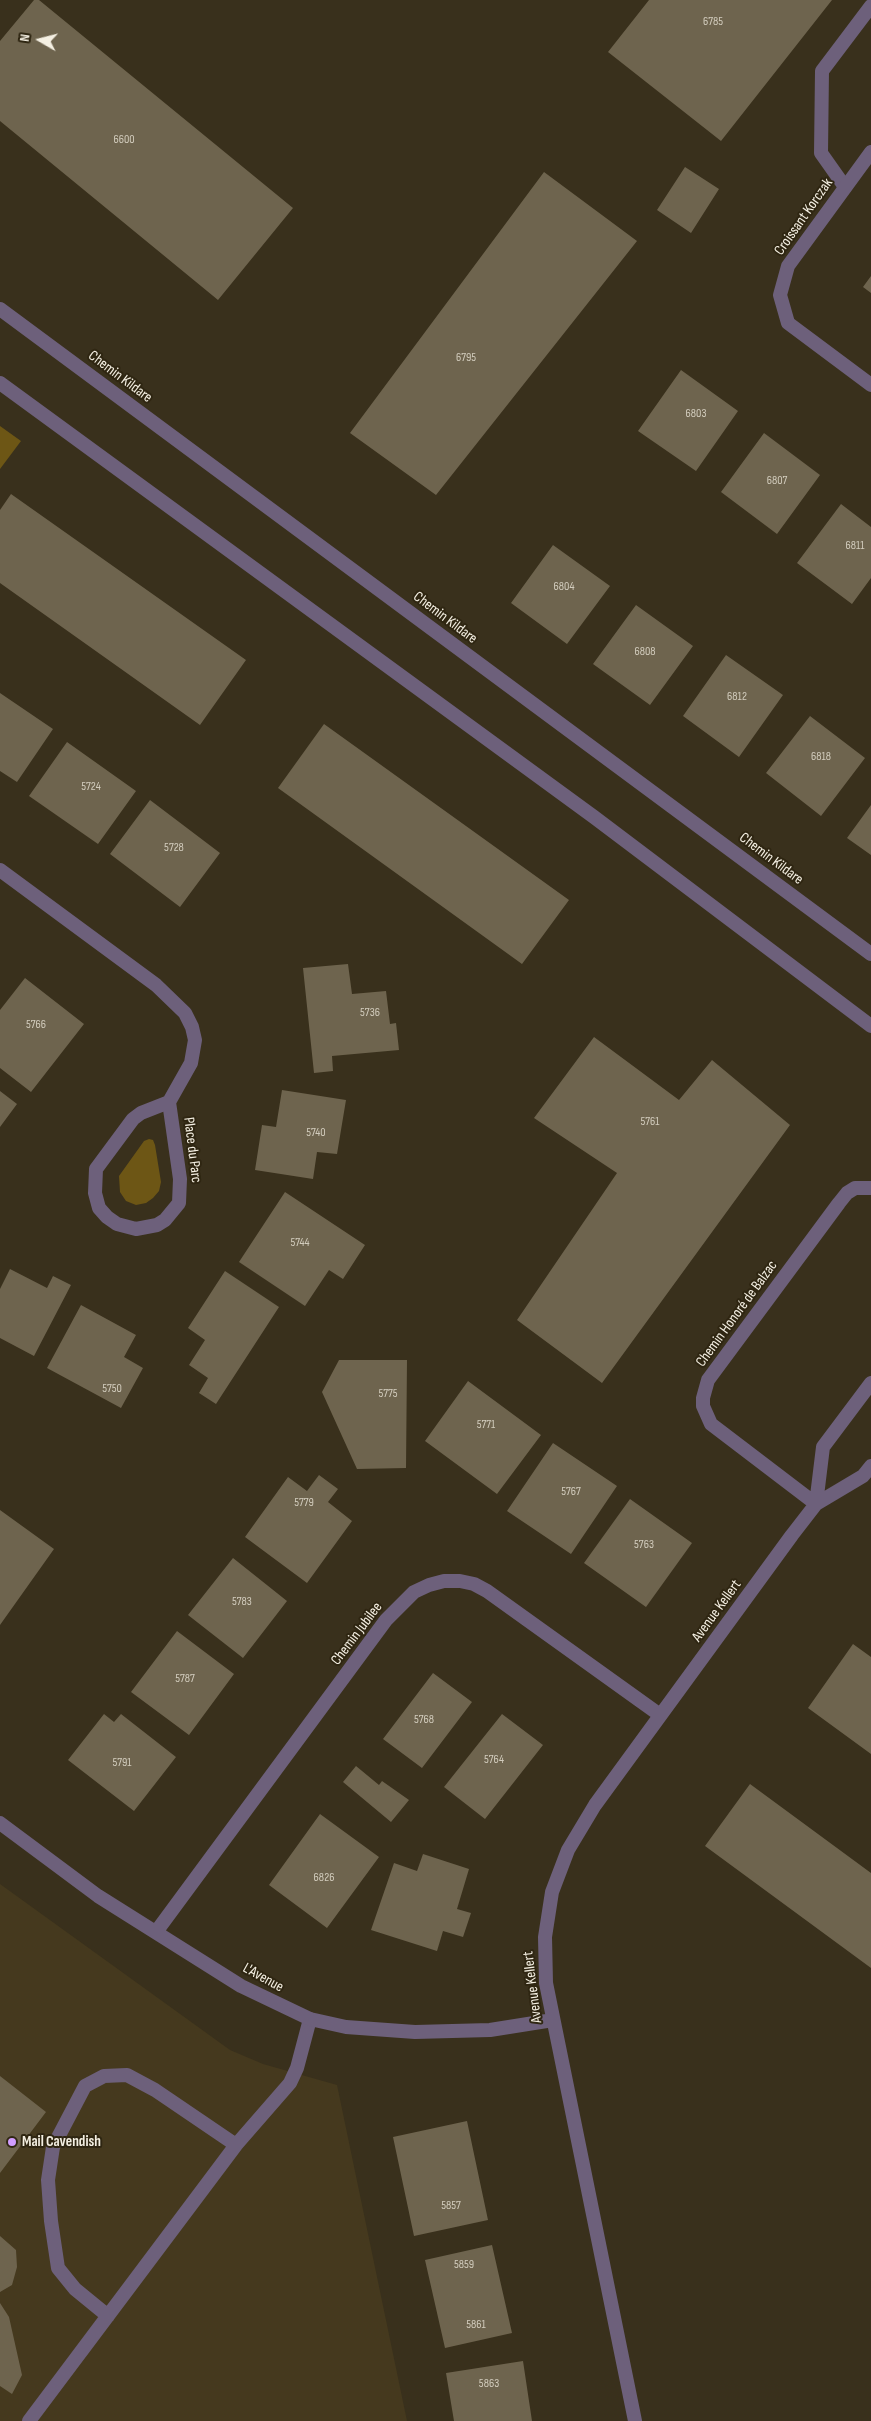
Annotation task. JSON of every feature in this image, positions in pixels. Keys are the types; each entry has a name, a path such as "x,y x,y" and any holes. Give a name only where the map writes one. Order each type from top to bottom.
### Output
{"street":[{"path":"845,187 821,153 822,71 871,6"},
{"name":"Croissant Korczak","path":"871,152 788,266 780,295 788,322 871,385"},
{"name":"Chemin Kildare","path":"0,309 871,954"},
{"path":"0,383 586,812 871,1026"},
{"name":"Place du Parc","path":"0,870 156,985 184,1013 192,1027 194,1051 191,1063 169,1102 180,1179 179,1203 165,1220 156,1225 136,1229 117,1224 107,1218 99,1208 95,1193 96,1169 133,1119 141,1113 169,1102"},
{"name":"Chemin Honoré de Balzac","path":"816,1504 711,1424 703,1406 703,1398 711,1375 847,1193 855,1188 871,1188"},
{"name":"Avenue Kellert","path":"816,1504 823,1447 871,1383"},
{"name":"Avenue Kellert","path":"635,2421 553,2020 544,1956 547,1915 558,1871 595,1805 816,1504 864,1476 871,1466"},
{"name":"Chemin Jubilee","path":"156,1932 386,1620 414,1592 429,1585 444,1581 460,1581 474,1584 487,1591 660,1715"},
{"name":"L'Avenue","path":"0,1823 98,1896 241,1986 310,2019 355,2028 414,2032 490,2030 553,2020"},
{"path":"29,2421 236,2145 290,2083 297,2068 310,2019"},
{"path":"108,2316 74,2289 58,2268 51,2221 48,2180 54,2147 85,2086 104,2076 127,2075 155,2090 236,2145"}],"shaded area":[{"path":"0,426 21,441 0,469"},
{"path":"153,1140 155,1145 161,1182 159,1191 153,1198 146,1203 136,1205 126,1201 120,1192 119,1176 144,1141"},
{"path":"0,1884 230,2050 263,2064 337,2085 407,2421 0,2421"}],"building":[{"path":"34,0 39,0 293,208 218,300 0,121 0,41"},
{"path":"649,0 832,0 721,141 608,52"},
{"path":"685,167 719,189 691,233 657,210"},
{"path":"544,172 637,241 436,495 350,433"},
{"path":"871,276 871,293 863,287"},
{"path":"681,370 738,411 696,471 638,431"},
{"path":"764,433 820,475 777,534 721,492"},
{"path":"11,494 246,660 200,725 0,583 0,510"},
{"path":"841,504 871,527 871,578 852,604 797,563"},
{"path":"553,545 610,586 567,644 511,603"},
{"path":"636,605 693,646 650,705 593,664"},
{"path":"726,655 783,695 739,757 683,716"},
{"path":"0,693 53,729 17,782 0,771"},
{"path":"810,716 865,758 821,816 766,773"},
{"path":"324,724 569,900 522,964 278,788"},
{"path":"67,742 136,791 98,844 29,796"},
{"path":"150,800 220,853 180,907 110,854"},
{"path":"871,805 871,855 847,838"},
{"path":"348,964 352,994 386,991 390,1024 396,1023 399,1050 332,1056 333,1071 314,1073 303,968"},
{"path":"25,978 84,1024 31,1092 0,1068 0,1010"},
{"path":"594,1037 679,1100 712,1060 790,1125 602,1383 517,1320 617,1173 534,1118"},
{"path":"282,1090 346,1100 337,1154 317,1152 313,1179 255,1170 262,1125 276,1127"},
{"path":"0,1091 17,1104 0,1127"},
{"path":"285,1192 365,1245 343,1279 329,1270 305,1306 239,1262"},
{"path":"10,1269 47,1288 53,1276 71,1285 34,1356 0,1338 0,1289"},
{"path":"225,1271 279,1307 216,1404 199,1393 208,1378 189,1365 205,1340 188,1328"},
{"path":"81,1305 136,1335 124,1357 143,1368 121,1408 47,1368"},
{"path":"339,1360 407,1360 406,1468 357,1469 322,1392"},
{"path":"468,1381 541,1435 497,1494 425,1441"},
{"path":"553,1443 617,1486 571,1554 507,1511"},
{"path":"319,1475 338,1489 328,1502 352,1521 307,1583 245,1537 288,1477 307,1491"},
{"path":"630,1499 692,1543 646,1607 584,1563"},
{"path":"0,1510 54,1549 0,1625"},
{"path":"233,1558 287,1601 243,1658 188,1615"},
{"path":"177,1631 234,1674 189,1735 131,1692"},
{"path":"853,1644 871,1657 871,1754 808,1708"},
{"path":"433,1673 472,1702 422,1768 383,1739"},
{"path":"104,1714 114,1722 121,1714 176,1757 134,1811 68,1760"},
{"path":"502,1714 543,1745 485,1819 444,1787"},
{"path":"356,1766 379,1785 382,1781 409,1800 391,1822 343,1782"},
{"path":"750,1784 871,1873 871,1968 705,1846"},
{"path":"320,1814 379,1857 327,1928 269,1885"},
{"path":"423,1854 469,1869 457,1909 471,1913 463,1937 443,1931 437,1951 371,1930 394,1863 417,1871"},
{"name":"Mail Cavendish","path":"0,2076 46,2112 0,2173"},
{"path":"467,2121 488,2220 414,2236 393,2137"},
{"path":"0,2236 16,2250 17,2267 12,2285 0,2292"},
{"path":"492,2245 512,2333 445,2348 425,2260"},
{"path":"0,2303 9,2317 22,2375 12,2394 0,2386"},
{"path":"523,2361 532,2421 454,2421 446,2373"}],"place":[{"name":"Mail Cavendish","path":"12,2142"}]}
